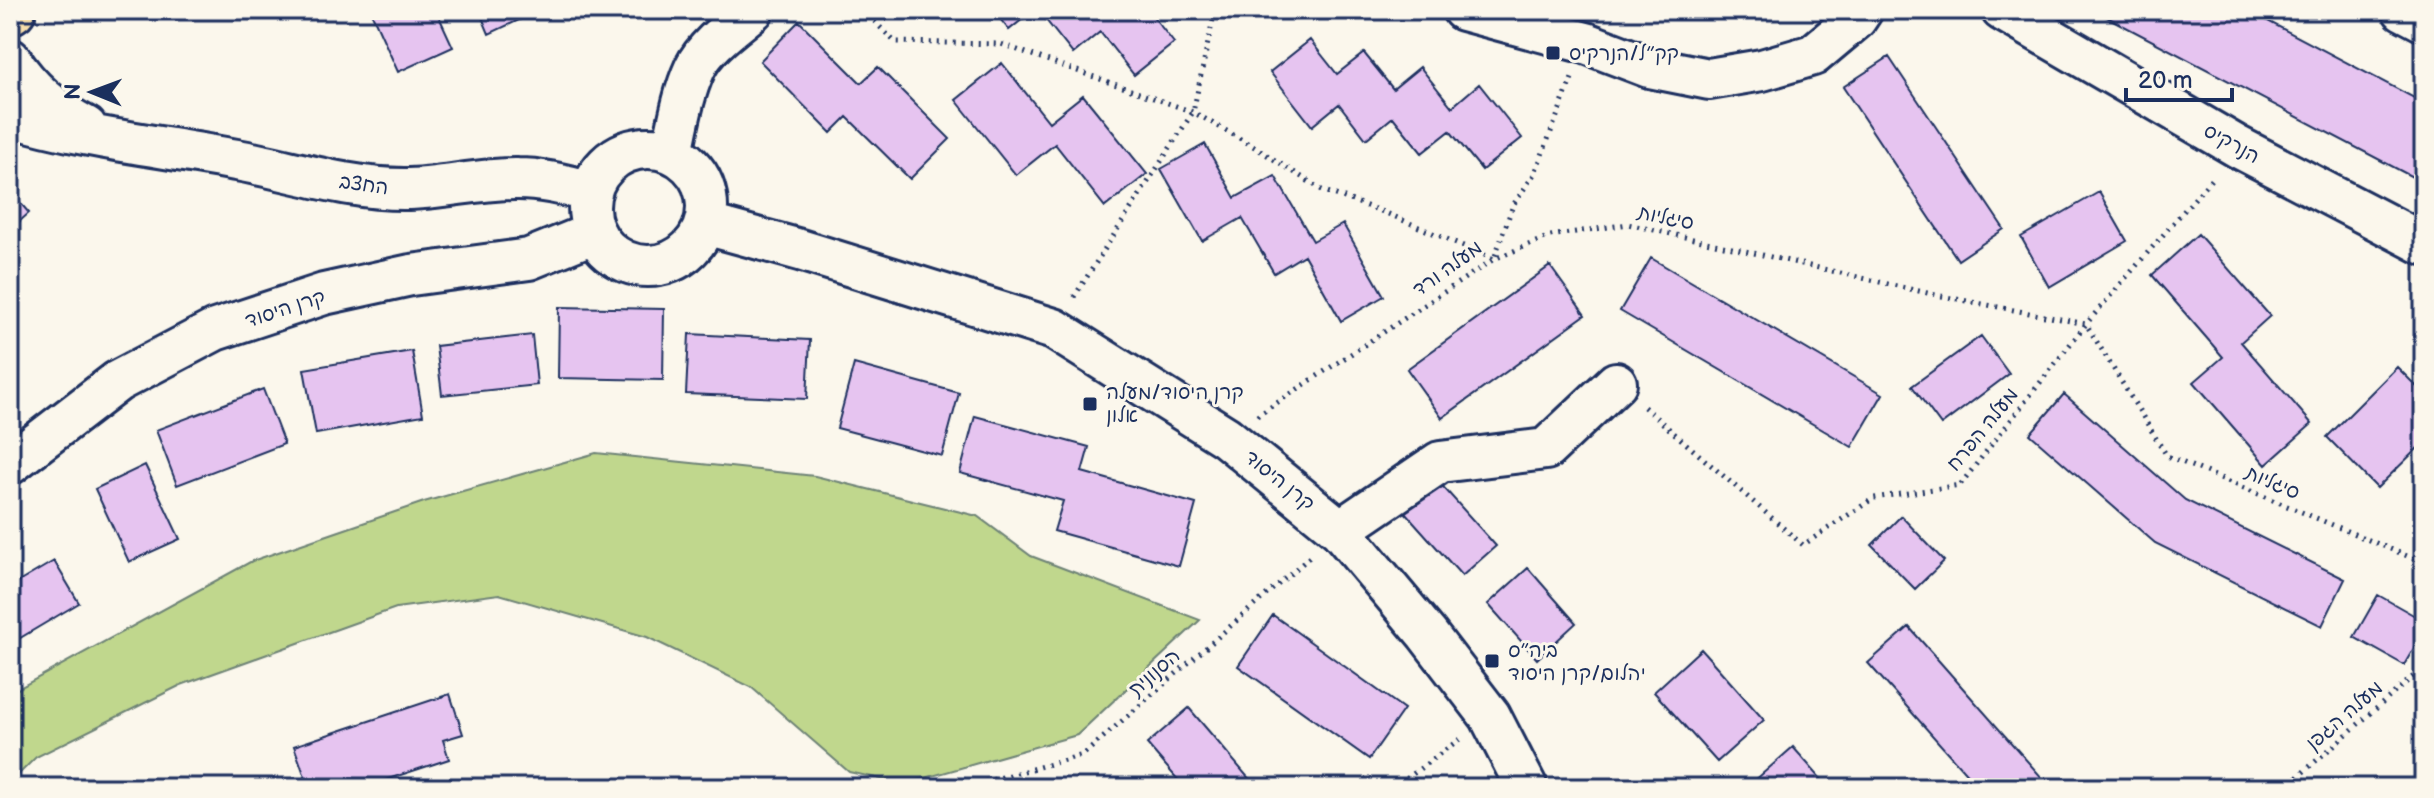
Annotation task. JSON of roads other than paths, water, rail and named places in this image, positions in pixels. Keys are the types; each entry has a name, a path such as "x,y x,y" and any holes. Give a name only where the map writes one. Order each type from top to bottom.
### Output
{"street":[{"path":"672,153 696,65 753,10"},
{"path":"1463,10 1586,43 1649,67 1709,79 1762,70 1813,55 1856,19 1862,10"},
{"name":"הנרקיס","path":"2002,10 2238,147 2424,244"},
{"path":"2403,10 2424,21"},
{"name":"החצב","path":"10,59 21,76 60,114 91,130 139,146"},
{"name":"החצב","path":"10,116 139,146 240,161 348,183 403,189 519,178 559,183 590,192"},
{"path":"652,148 672,153 686,161 701,182 707,207 705,224 696,243 681,257 662,266 642,267 622,262 605,250 593,233 588,213 590,192 598,173 613,159 631,150 652,148"},
{"name":"קרן היסוד","path":"705,224 800,250 1054,329 1226,437 1340,530 1427,634 1490,716 1527,788"},
{"name":"קרן היסוד","path":"10,464 118,381 215,330 324,294 411,275 529,259 593,233"},
{"path":"1340,530 1440,462 1546,449 1616,383"}],"place":[{"name":"קק״ל/הנרקיס","path":"1553,53"},
{"name":"קרן היסוד/מעלה אלון","path":"1090,404"},
{"name":"ביה״ס יהלום/קרן היסוד","path":"1492,661"}]}
